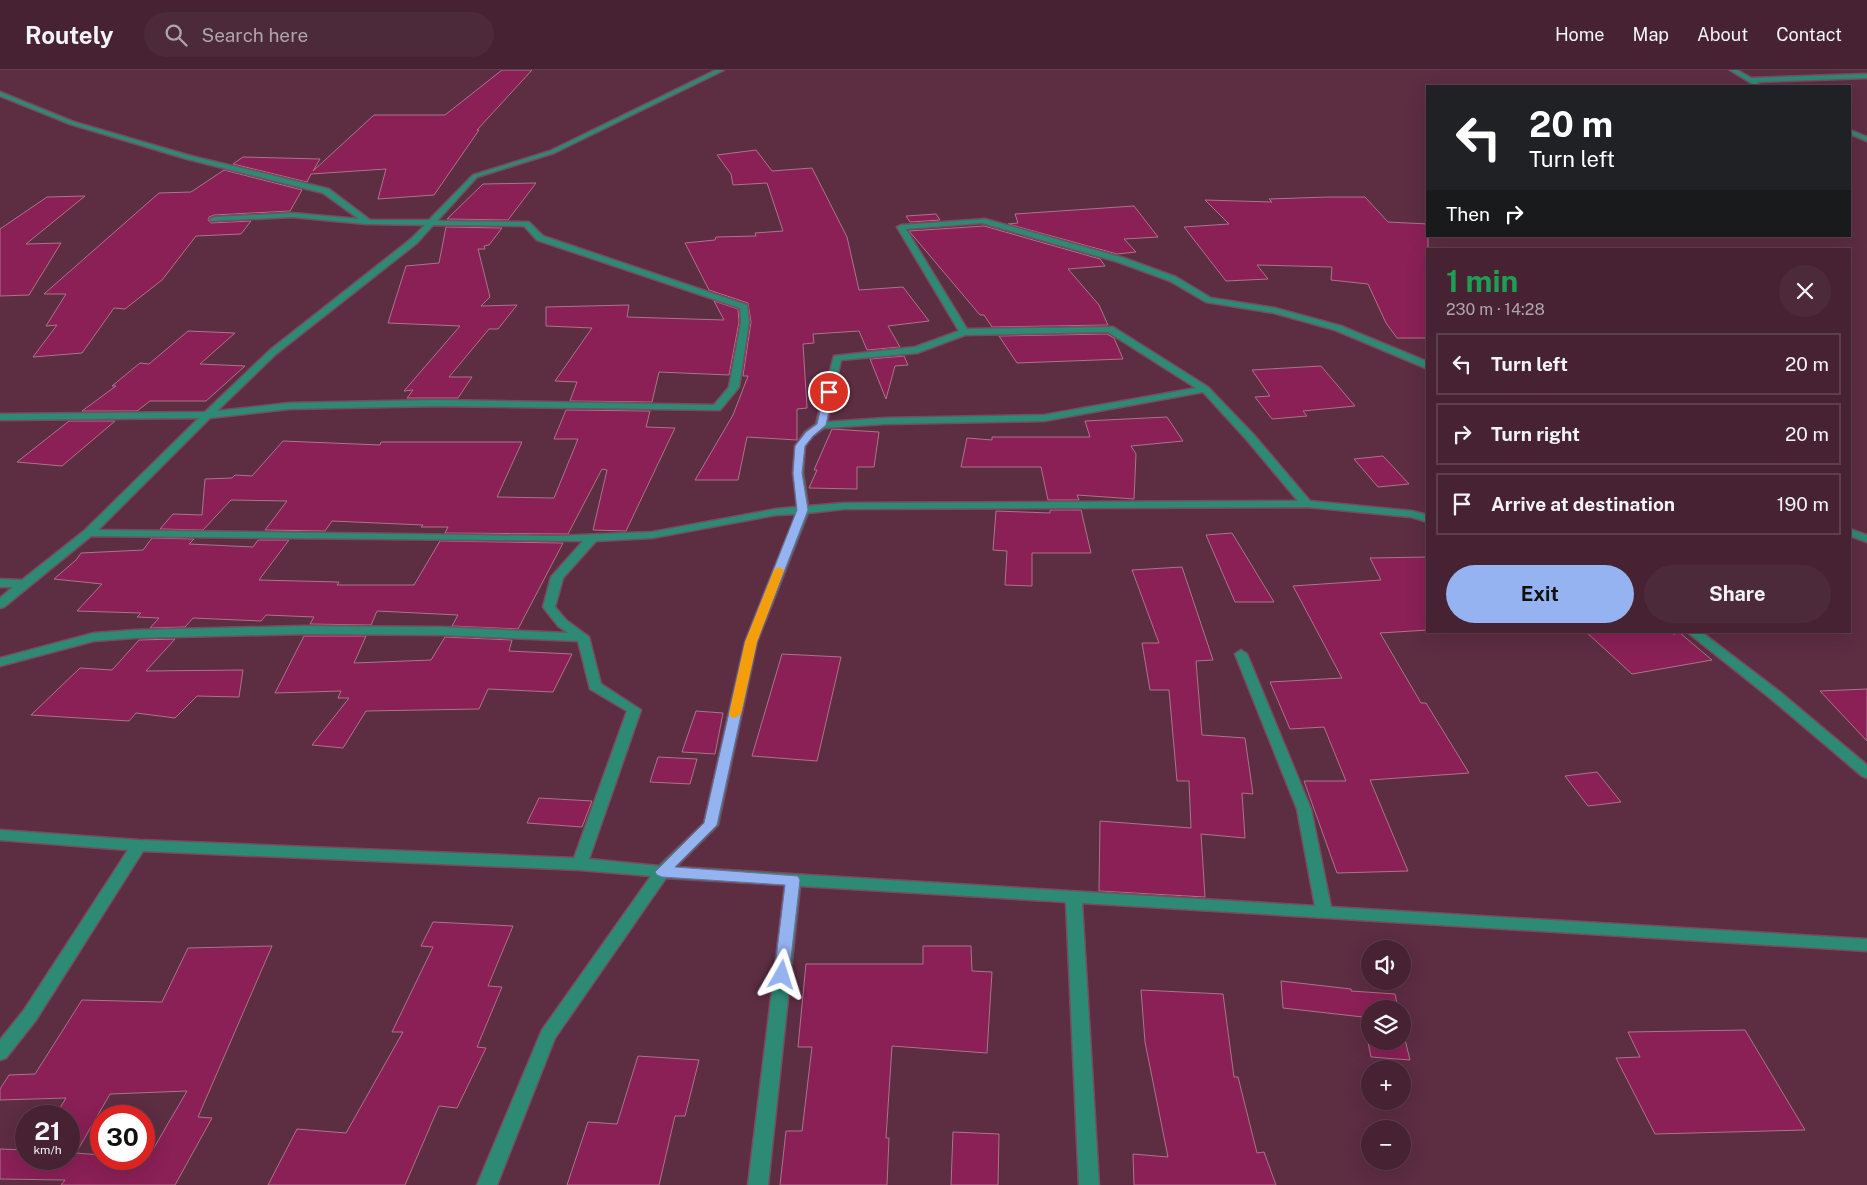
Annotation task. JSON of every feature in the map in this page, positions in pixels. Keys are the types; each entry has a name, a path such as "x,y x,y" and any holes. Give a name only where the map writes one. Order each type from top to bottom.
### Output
{"street":[{"path":"0,604 88,533 272,352 414,241 475,176 552,152 721,70"},
{"path":"1733,70 1758,85"},
{"path":"1750,80 1867,76"},
{"path":"0,94 72,123 189,158 326,191 368,222"},
{"path":"1851,132 1867,139"},
{"path":"0,417 207,415 289,406 437,402 717,408 734,387 745,322 744,307 540,238 526,224 368,222 292,215 214,219"},
{"path":"964,332 901,228 982,221 1122,260 1173,279 1209,300 1275,311 1338,328 1426,365"},
{"path":"821,425 837,358 917,350 964,332 1110,329 1205,389 1250,437 1307,504"},
{"path":"487,1185 548,1035 662,872 710,825 751,642 802,510 798,473 800,446 809,434 821,425 884,421 1044,418 1205,389"},
{"path":"88,533 592,538 652,535 776,512 844,506 1307,504 1412,514 1426,518"},
{"path":"1851,532 1867,539"},
{"path":"580,864 634,710 595,686 582,637 562,623 549,607 557,577 592,538"},
{"path":"0,583 24,584"},
{"path":"0,662 94,637 135,634 302,630 356,632 442,631 582,637"},
{"path":"1695,633 1776,695 1867,773"},
{"path":"1241,654 1304,808 1324,912"},
{"path":"0,835 139,845 580,864 662,872 1867,945"},
{"path":"0,1052 30,1015 139,845"},
{"path":"758,1185 793,880"},
{"path":"1074,897 1089,1185"}],"building":[{"path":"502,70 532,70 477,130 479,130 434,195 378,199 386,169 311,174 307,182 233,164 243,157 320,159 313,171 374,115 445,115"},
{"path":"756,150 772,171 812,168 847,237 859,290 903,287 929,321 888,326 900,347 867,350 859,331 813,334 814,343 803,344 807,408 797,409 797,440 747,437 738,480 695,480 733,415 748,376 743,376 751,322 748,303 709,290 685,243 715,240 716,237 756,236 755,233 783,231 767,183 733,185 731,174 717,155"},
{"path":"224,170 302,190 290,211 214,215 209,217 208,220 211,223 251,221 241,234 196,236 162,280 125,309 114,308 82,353 33,357 57,325 46,326 66,294 44,294 159,193 191,192"},
{"path":"536,183 508,220 447,219 483,184"},
{"path":"85,196 26,244 61,243 29,295 0,296 0,229 47,197"},
{"path":"1365,197 1388,222 1426,224 1428,248 1426,248 1426,338 1397,338 1386,323 1368,284 1331,280 1332,267 1257,265 1268,279 1226,281 1184,227 1229,224 1205,200 1272,202 1269,199"},
{"path":"1134,206 1158,237 1124,239 1136,252 1117,254 1008,224 1018,223 1015,214"},
{"path":"936,214 940,220 910,222 906,216"},
{"path":"984,226 1100,259 1105,266 1068,269 1099,305 1108,325 992,327 984,315 980,315 909,231"},
{"path":"446,227 502,228 489,245 484,246 485,249 478,249 490,297 481,306 517,305 498,329 489,329 449,377 472,377 458,398 407,398 413,390 404,391 460,326 388,323 406,266 439,263"},
{"path":"714,301 738,309 739,322 729,375 659,372 652,402 570,401 577,382 555,381 592,328 546,326 546,307 629,305 627,317 724,320"},
{"path":"188,331 235,333 200,364 245,366 206,401 150,401 137,411 82,411 116,386 112,386 140,363 149,364"},
{"path":"1107,334 1114,338 1123,359 1017,363 999,336"},
{"path":"904,356 908,365 895,366 886,399 870,359"},
{"path":"1321,366 1355,406 1303,411 1307,416 1272,419 1255,397 1270,396 1252,370"},
{"path":"566,410 650,411 646,427 675,428 626,531 593,530 607,470 602,469 568,534 445,533 448,527 332,521 325,531 265,530 287,501 231,500 203,530 160,529 173,514 202,515 205,479 232,478 235,475 252,476 283,441 380,445 381,442 522,442 497,497 554,498 578,439 554,439"},
{"path":"1167,417 1183,441 1131,446 1136,454 1134,499 1077,495 1079,500 1048,500 1041,467 961,467 967,438 992,440 992,437 1090,437 1085,421"},
{"path":"69,421 115,421 62,466 17,462"},
{"path":"832,429 879,432 874,467 857,467 857,489 809,488 817,470 814,470"},
{"path":"1383,456 1409,484 1378,487 1354,459"},
{"path":"1050,510 1081,510 1091,553 1032,553 1032,586 1005,585 1007,551 993,550 996,511 1050,513"},
{"path":"1232,533 1274,602 1235,602 1206,535"},
{"path":"152,538 194,539 189,544 253,547 258,540 289,540 259,580 339,582 337,585 414,585 440,541 563,543 518,629 452,626 458,615 377,611 371,625 310,624 314,617 266,615 261,621 193,618 185,627 150,628 159,618 137,617 141,613 77,611 102,584 54,579 76,560 81,553 143,550"},
{"path":"1426,557 1426,630 1380,633 1421,703 1426,703 1469,773 1370,780 1408,871 1337,873 1304,781 1346,781 1324,727 1290,729 1270,682 1342,678 1293,586 1381,580 1370,558"},
{"path":"1182,567 1213,660 1196,661 1202,735 1245,738 1253,794 1242,793 1245,838 1201,834 1205,897 1099,891 1100,821 1191,828 1189,781 1177,781 1169,690 1150,690 1142,643 1159,643 1132,570"},
{"path":"1587,633 1680,633 1712,660 1632,674"},
{"path":"304,636 366,636 354,663 431,660 445,637 512,640 509,651 572,654 553,692 488,689 479,709 366,711 343,748 312,745 349,698 338,698 341,691 275,693"},
{"path":"175,639 146,671 243,670 239,697 197,696 175,718 136,713 129,721 31,715 80,668 112,670 139,640"},
{"path":"782,654 841,657 817,761 752,756"},
{"path":"1867,689 1867,741 1820,691"},
{"path":"696,711 723,713 715,754 682,752"},
{"path":"658,757 697,759 690,784 650,782"},
{"path":"1597,772 1621,802 1588,806 1565,776"},
{"path":"539,798 592,801 582,827 527,823"},
{"path":"433,922 513,926 488,986 502,987 477,1047 486,1048 457,1108 439,1106 405,1185 268,1185 297,1129 346,1133 403,1032 392,1032 433,947 421,946"},
{"path":"272,946 198,1117 212,1118 175,1185 61,1185 65,1180 0,1179 0,1149 15,1150 15,1170 80,1170 80,1153 90,1154 90,1170 155,1170 155,1146 187,1091 110,1094 104,1105 90,1105 90,1129 80,1146 80,1105 62,1105 66,1098 0,1100 0,1089 9,1075 35,1074 82,1000 162,1002 188,948"},
{"path":"923,946 971,946 972,971 992,972 987,1053 892,1046 886,1138 889,1138 887,1185 780,1185 786,1131 802,1131 812,1047 798,1047 806,964 923,964"},
{"path":"1281,981 1351,989 1351,991 1395,994 1396,1000 1361,1000 1361,1017 1283,1008"},
{"path":"1141,990 1223,994 1234,1077 1238,1077 1257,1153 1264,1152 1276,1185 1134,1185 1133,1154 1168,1157 1145,1042"},
{"path":"1745,1030 1805,1130 1655,1134 1616,1058 1640,1057 1628,1032"},
{"path":"1370,1050 1408,1050 1410,1060 1371,1057"},
{"path":"638,1056 699,1060 685,1116 675,1116 659,1185 567,1185 588,1122 617,1124"},
{"path":"953,1132 999,1134 998,1185 951,1185"}],"slow traffic":[{"path":"735,714 751,642 779,570"}],"route":[{"path":"782,975 793,880 662,872 710,825 751,642 802,510 798,473 800,446 809,434 821,425 829,392"}]}
